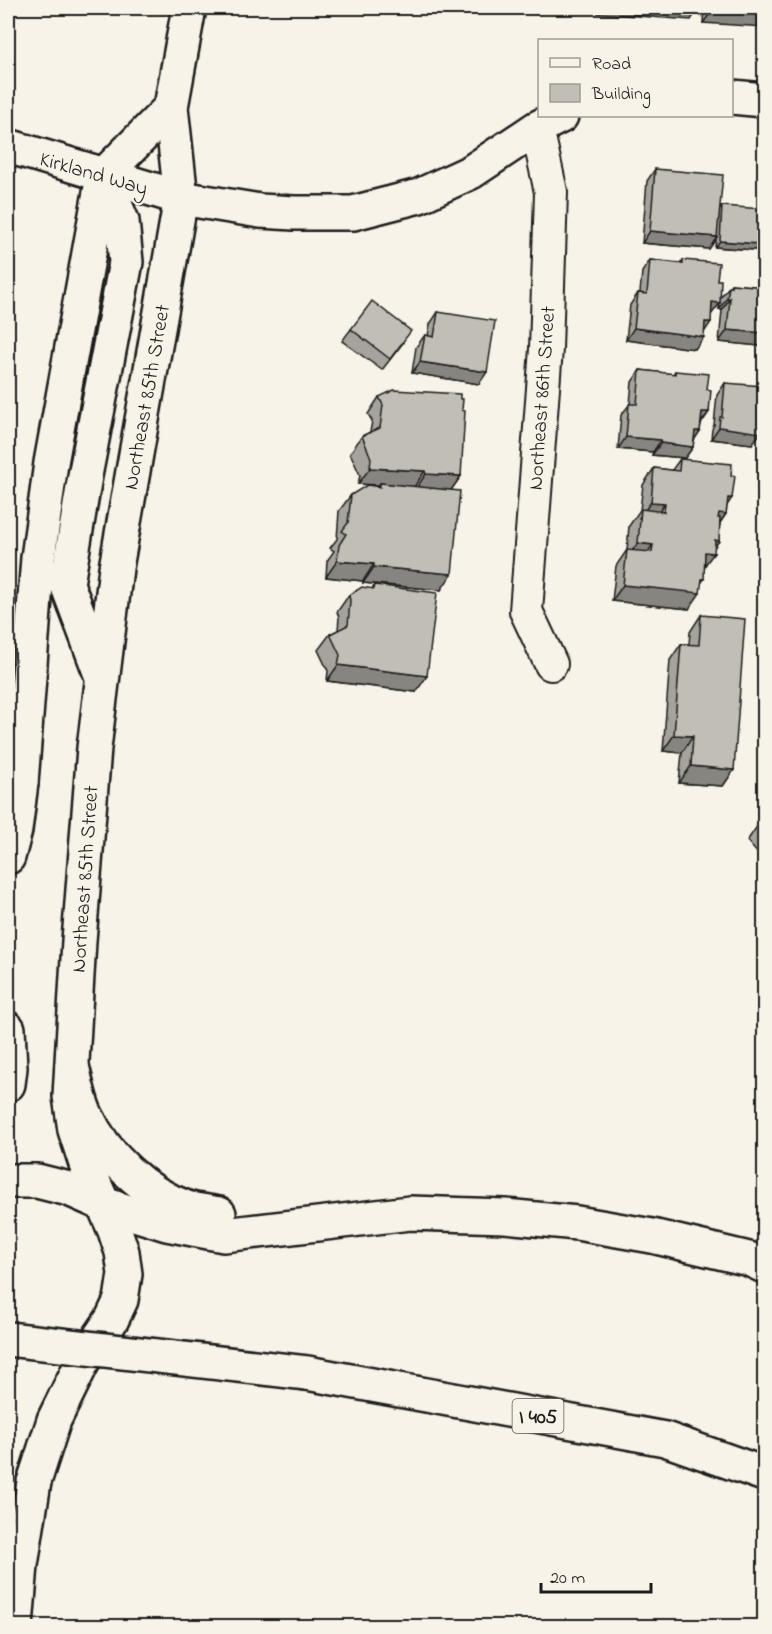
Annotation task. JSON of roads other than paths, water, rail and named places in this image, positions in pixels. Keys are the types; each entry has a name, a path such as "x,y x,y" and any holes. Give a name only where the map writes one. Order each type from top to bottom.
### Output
{"main road":[{"name":"Northeast 85th Street","path":"16,1626 22,1555 34,1482 54,1420 82,1363 112,1319 121,1300 125,1274 122,1252 87,1167 75,1130 70,1096 94,748 116,568 181,198 171,107 189,8"},
{"path":"733,97 765,100"},
{"path":"8,857 15,830 21,783 38,558 51,463 103,176 171,107"},
{"name":"Kirkland Way","path":"8,146 181,198 260,211 353,213 419,196 471,172 549,122"},
{"path":"102,679 68,584 85,476 126,262 122,221 103,176"},
{"path":"8,813 21,783"},
{"path":"8,1029 10,1068 8,1084"},
{"path":"72,1066 85,1114 104,1144 125,1169 156,1192 187,1208 227,1216 319,1225"},
{"path":"8,1180 47,1183 167,1224 224,1235 410,1213 505,1216 577,1223 652,1236 749,1259 765,1266"},
{"name":"I 405","path":"8,1339 307,1373 665,1439 765,1474"}],"street":[{"name":"Northeast 86th Street","path":"549,122 551,192 546,349 526,610 551,664"}]}
